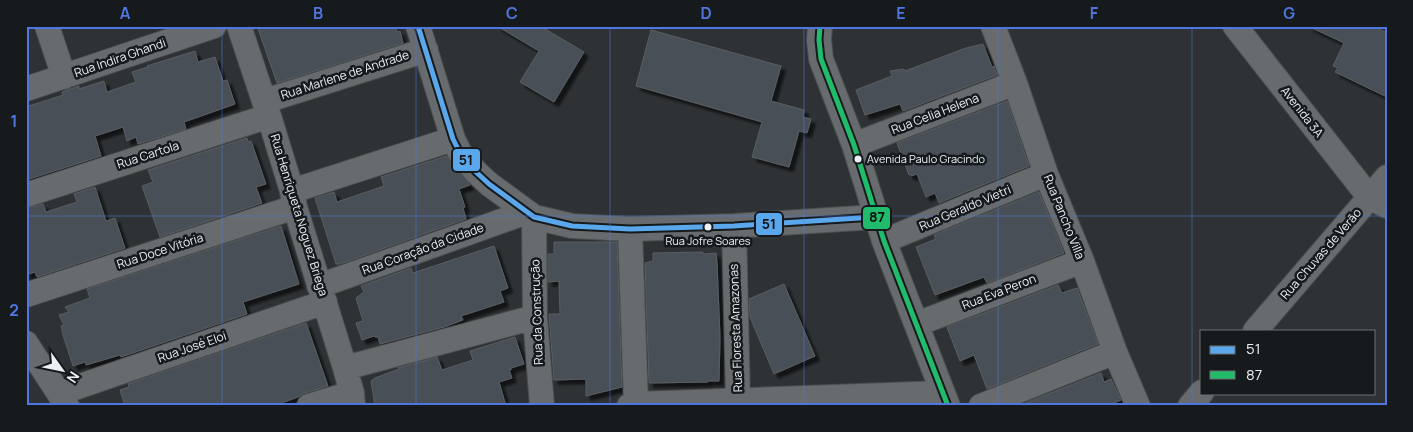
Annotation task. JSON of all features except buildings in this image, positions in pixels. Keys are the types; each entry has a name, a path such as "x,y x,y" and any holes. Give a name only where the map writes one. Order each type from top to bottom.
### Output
{"street":[{"path":"47,26 64,77"},
{"name":"Rua Indira Ghandi","path":"26,89 214,26"},
{"name":"Rua Henriqueta Noguez Briega","path":"239,26 267,108 353,399"},
{"path":"418,26 453,139 460,153 489,184 531,215 572,226 630,229 734,226 875,217"},
{"path":"630,229 632,405 738,400 946,399 875,217 854,145 821,59 820,26"},
{"name":"Rua Pancho Villa","path":"993,26 1046,174 1082,260 1115,352 1138,406"},
{"name":"Avenida 3A","path":"1235,26 1378,202"},
{"name":"Rua Marlene de Andrade","path":"267,108 426,50"},
{"name":"Rua Celia Helena","path":"854,145 1015,83"},
{"name":"Rua Cartola","path":"26,195 267,108"},
{"name":"Rua Doce Vitória","path":"26,295 453,139"},
{"name":"Rua Geraldo Vietri","path":"884,241 1046,174"},
{"name":"Rua Chuvas de Verão","path":"1256,330 1378,202 1387,177"},
{"name":"Rua Coração da Cidade","path":"322,294 531,215"},
{"name":"Rua da Construção","path":"531,215 542,406"},
{"name":"Rua Floresta Amazonas","path":"734,226 738,400"},
{"name":"Rua Eva Peron","path":"917,324 1082,260"},
{"name":"Rua José Eloi","path":"63,399 322,294"},
{"path":"345,368 536,317"},
{"path":"26,343 63,399"},
{"path":"981,406 1115,352"},
{"path":"1190,406 1200,394"},
{"path":"310,406 353,399"}],"transit line":[{"name":"51","path":"418,26 453,139 460,153 489,184 534,217 572,226 630,229 734,226 875,217"},
{"name":"87","path":"820,26 821,59 854,145 884,241 948,406"}],"place":[{"name":"Avenida Paulo Gracindo","path":"858,159"},
{"name":"Rua Jofre Soares","path":"708,227"}]}
